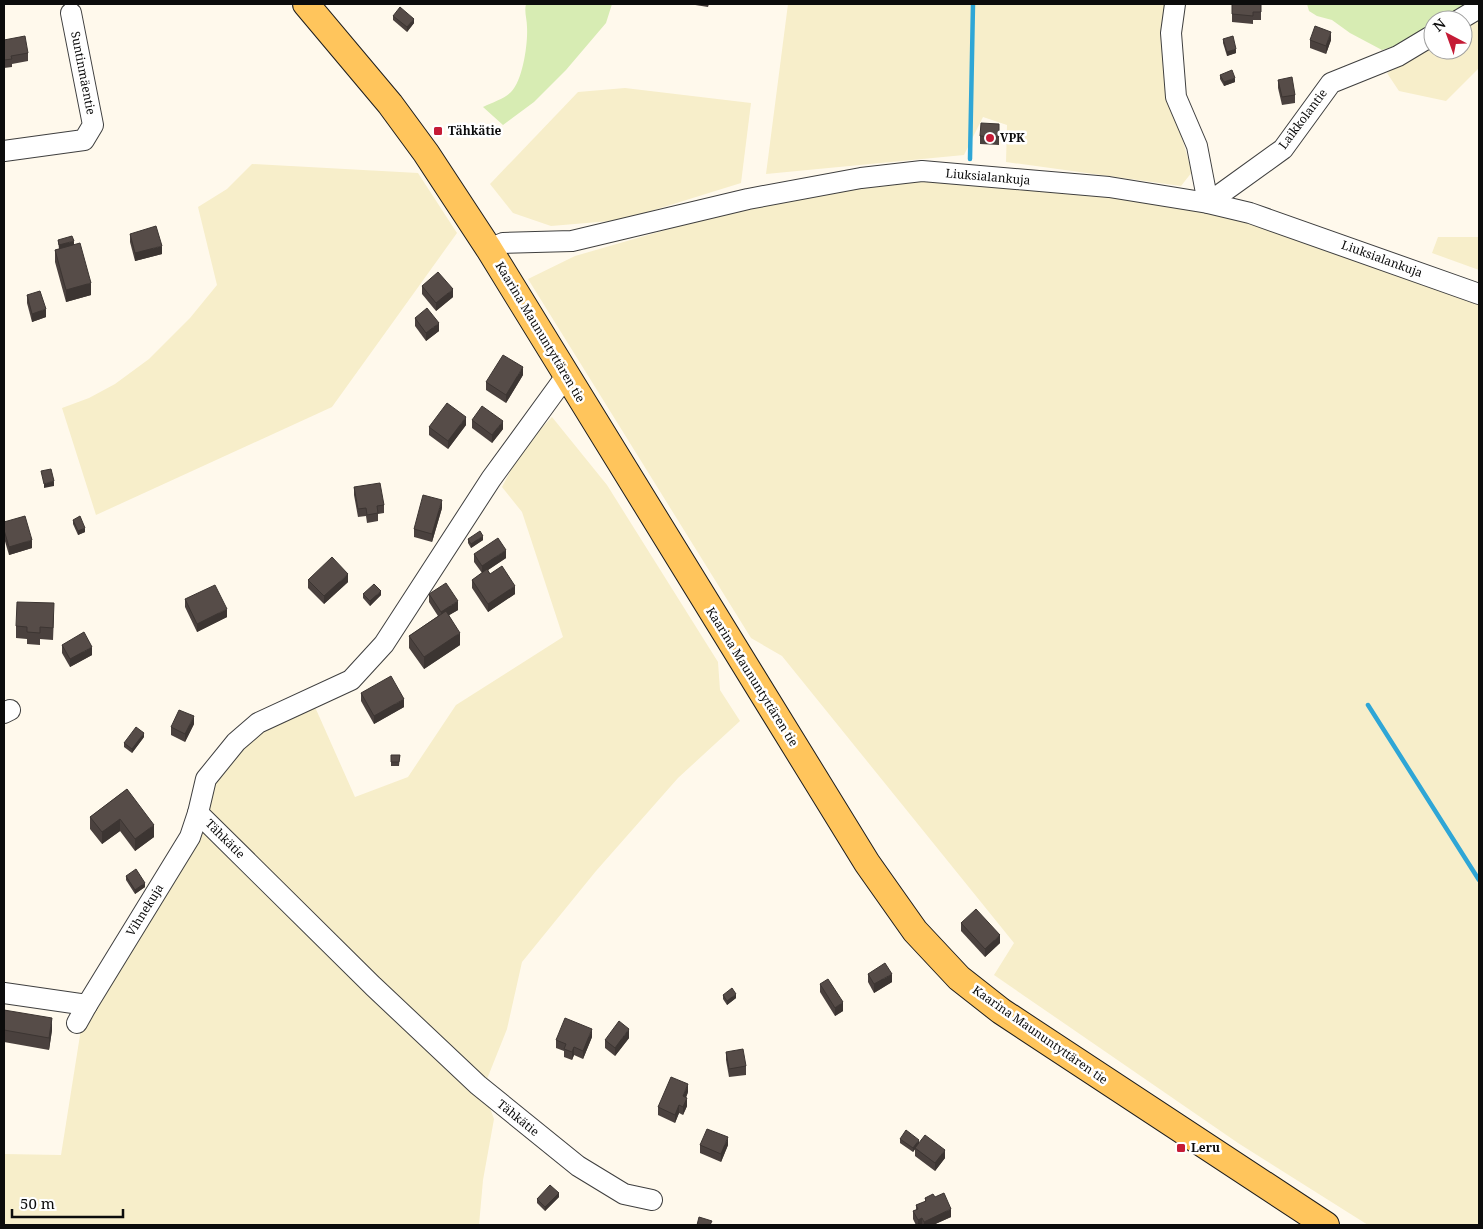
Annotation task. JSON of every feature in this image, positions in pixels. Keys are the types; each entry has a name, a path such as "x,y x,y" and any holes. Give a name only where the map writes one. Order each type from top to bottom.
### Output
{"main road":[{"name":"Kaarina Maununtyttären tie","path":"306,4 364,71 426,153 489,249 867,863 915,932 959,978 1001,1011 1326,1225"}],"street":[{"path":"1175,4 1171,33 1176,97 1198,146 1208,203"},
{"name":"Suntinmäentie","path":"4,151 84,140 93,125 71,13"},
{"name":"Laikkolantie","path":"1208,203 1283,149 1331,83 1398,56 1423,41"},
{"name":"Liuksialankuja","path":"489,249 503,243 572,241 748,199 773,196 861,178 922,171 1109,187 1208,203 1250,213 1479,294"},
{"name":"Tähkätie","path":"566,376 490,480 384,644 351,680 258,723 236,742 206,779 198,813 373,986 478,1085 578,1166 624,1194 652,1200"},
{"name":"Vihnekuja","path":"77,1023 190,837 198,813"},
{"path":"4,993 87,1005"}],"shaded area":[{"path":"788,4 1166,4 1169,94 1192,172 1181,186 1006,162 1007,125 983,117 964,155 766,174"},
{"path":"1479,18 1479,68 1446,101 1399,91 1387,73 1423,51 1423,60 1473,60 1473,22"},
{"path":"625,88 751,103 741,183 622,220 551,226 513,213 490,184 578,92"},
{"path":"252,164 418,173 457,233 332,407 96,515 62,408 89,398 115,384 149,359 190,318 217,285 198,207 227,189"},
{"path":"923,177 1200,207 1442,287 1479,302 1479,1225 1368,1225 1238,1143 994,975 1014,943 782,656 751,638 528,279 575,256 745,207"},
{"path":"1438,237 1479,237 1479,270 1432,253"},
{"path":"552,417 607,485 718,662 720,690 740,721 678,778 596,871 522,962 507,1029 483,1089 494,1119 483,1180 479,1225 4,1225 4,1154 61,1155 84,1010 198,813 236,742 311,698 355,797 408,777 456,705 563,637 522,512 502,487 523,447"}],"green space":[{"path":"526,4 612,4 606,23 566,70 534,102 503,125 483,107 502,99 511,92 519,79 527,42"},
{"path":"1307,4 1473,4 1463,10 1423,10 1423,32 1401,44 1382,50 1350,33 1332,20 1317,16 1309,11"}],"building":[{"path":"1232,4 1261,4 1261,12 1253,12 1253,16 1232,14"},
{"path":"400,7 414,19 407,27 393,16"},
{"path":"1315,26 1331,32 1326,46 1310,40"},
{"path":"25,36 28,53 11,56 12,59 4,60 4,40"},
{"path":"1233,36 1236,49 1227,52 1223,39"},
{"path":"1232,70 1235,78 1224,82 1220,75"},
{"path":"1292,77 1295,95 1282,97 1278,80"},
{"path":"981,123 999,124 999,137 980,136"},
{"path":"156,226 162,246 135,253 130,234"},
{"path":"72,236 74,241 59,245 58,240"},
{"path":"80,243 91,283 66,290 55,250"},
{"path":"438,272 453,289 436,303 422,286"},
{"path":"40,291 46,309 32,314 27,295"},
{"path":"427,308 439,323 426,333 415,318"},
{"path":"503,355 523,367 506,395 486,382"},
{"path":"447,403 466,417 448,441 429,427"},
{"path":"482,406 503,421 492,435 472,420"},
{"path":"51,469 54,481 44,484 41,471"},
{"path":"380,483 384,505 377,506 378,513 367,515 366,508 358,509 354,487"},
{"path":"423,495 442,500 432,534 414,529"},
{"path":"25,516 32,540 9,547 4,530 4,522"},
{"path":"80,516 85,528 78,531 73,520"},
{"path":"480,531 483,536 471,544 468,539"},
{"path":"498,538 506,550 482,566 474,554"},
{"path":"332,557 348,574 324,596 308,580"},
{"path":"502,566 515,586 488,604 472,580 487,569 490,574"},
{"path":"446,583 458,601 441,612 429,594"},
{"path":"374,584 381,591 370,601 363,594"},
{"path":"215,585 227,609 197,624 185,599"},
{"path":"17,602 54,603 53,628 40,627 40,633 27,632 27,627 16,626"},
{"path":"446,611 460,633 424,657 409,636"},
{"path":"84,632 92,647 70,659 62,645"},
{"path":"391,676 404,699 374,716 361,693"},
{"path":"179,710 194,716 185,734 171,727"},
{"path":"136,727 144,733 132,749 124,743"},
{"path":"391,755 400,755 399,762 391,762"},
{"path":"127,789 154,825 135,839 120,819 102,832 90,817"},
{"path":"136,869 145,883 135,890 126,876"},
{"path":"976,909 1000,935 985,949 961,923"},
{"path":"885,963 892,974 874,984 868,974"},
{"path":"828,979 843,1002 835,1008 820,984"},
{"path":"732,988 736,994 727,1001 723,995"},
{"path":"4,1010 52,1018 49,1038 4,1030"},
{"path":"565,1018 592,1029 583,1051 574,1047 572,1052 564,1049 566,1044 556,1040"},
{"path":"619,1021 629,1029 615,1048 605,1040"},
{"path":"743,1049 746,1066 729,1069 726,1052"},
{"path":"671,1077 688,1084 683,1096 687,1098 683,1107 679,1105 675,1115 658,1107"},
{"path":"707,1129 728,1137 721,1154 700,1145"},
{"path":"906,1130 919,1140 913,1148 900,1139"},
{"path":"925,1135 945,1150 935,1163 915,1148"},
{"path":"550,1185 559,1193 545,1207 537,1199"},
{"path":"944,1193 951,1209 924,1222 922,1218 918,1220 913,1211 918,1209 916,1205 926,1201 925,1198 933,1194 935,1197"},
{"path":"699,1217 712,1221 710,1225 697,1225"}],"waterway":[{"path":"970,159 973,4"},
{"path":"1368,705 1479,880"}],"place":[{"name":"Tähkätie","path":"438,131"},
{"name":"VPK","path":"990,138"},
{"name":"Leru","path":"1181,1148"}]}
